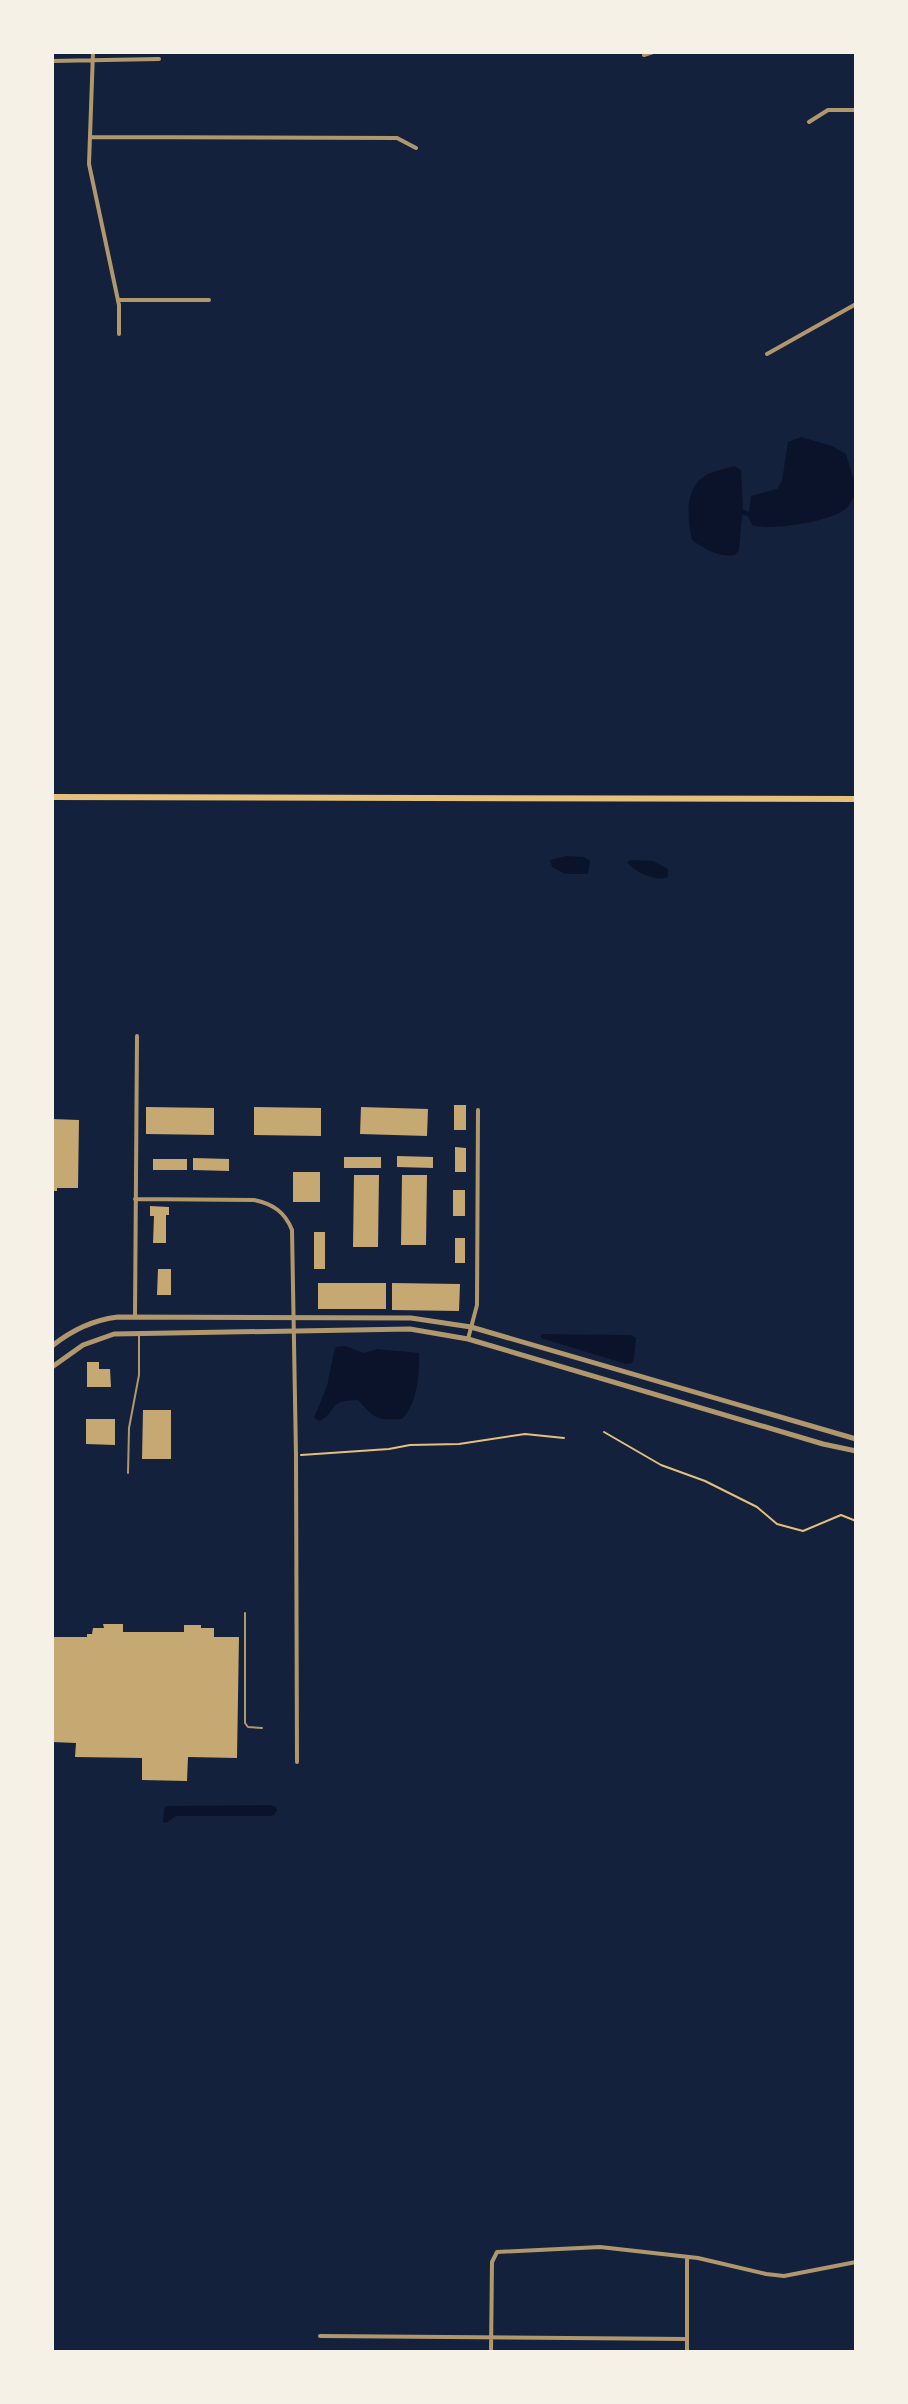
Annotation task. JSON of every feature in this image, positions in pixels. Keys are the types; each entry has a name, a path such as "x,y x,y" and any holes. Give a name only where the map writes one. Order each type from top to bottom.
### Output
{"main road":[{"path":"52,797 856,799"}],"street":[{"path":"93,52 89,164 118,300 119,334"},
{"path":"644,55 653,52"},
{"path":"52,61 159,59"},
{"path":"809,122 828,110 856,110"},
{"path":"90,137 397,138 416,148"},
{"path":"118,300 209,300"},
{"path":"767,354 856,304"},
{"path":"135,1317 137,1036"},
{"path":"468,1339 477,1305 478,1110"},
{"path":"135,1199 254,1200 271,1204 282,1213 292,1230 297,1762"},
{"path":"52,1346 91,1323 110,1318 411,1318 471,1327 856,1439"},
{"path":"52,1367 94,1340 114,1334 410,1329 468,1339 856,1451"},
{"path":"782,1431 785,1420"},
{"path":"491,2352 493,2258 497,2252 590,2246 706,2259 784,2276 856,2262"},
{"path":"687,2257 687,2352"},
{"path":"320,2336 687,2339"}],"lane":[{"path":"128,1473 129,1428 139,1375 139,1333"},
{"path":"245,1613 245,1723 248,1727 262,1728"}],"path":[{"path":"604,1432 661,1465 705,1481 757,1507 777,1524 803,1531 841,1515 856,1521"},
{"path":"296,1455 459,1444 525,1434 564,1438"}],"water":[{"path":"801,437 832,446 846,454 856,495 846,509 813,522 772,527 752,525 748,516 742,515 739,550 735,555 718,554 692,540 689,503 700,479 734,466 741,470 743,510 749,512 751,496 777,489 782,481 788,442"},
{"path":"566,856 584,857 590,861 588,874 565,874 552,867 550,860"},
{"path":"653,861 668,869 668,877 646,875 630,866 627,862"},
{"path":"542,1334 631,1335 636,1338 634,1358 632,1363 626,1364 541,1338"},
{"path":"345,1346 364,1353 377,1349 419,1353 414,1397 402,1419 376,1417 358,1400 337,1404 320,1421 314,1418 327,1386 335,1347"},
{"path":"270,1805 277,1810 270,1816 176,1816 163,1822 164,1808 167,1806"}],"building":[{"path":"454,1105 466,1105 466,1130 454,1130"},
{"path":"146,1107 214,1108 214,1135 146,1134"},
{"path":"254,1107 321,1108 321,1136 254,1135"},
{"path":"361,1107 428,1109 427,1136 360,1134"},
{"path":"52,1119 79,1120 78,1188 57,1188 57,1191 52,1191"},
{"path":"455,1147 466,1148 466,1172 455,1172"},
{"path":"397,1156 433,1157 433,1168 397,1167"},
{"path":"344,1157 381,1157 381,1168 344,1168"},
{"path":"193,1158 229,1159 229,1171 193,1170"},
{"path":"153,1159 187,1159 187,1170 153,1170"},
{"path":"293,1172 320,1172 320,1202 293,1202"},
{"path":"354,1175 379,1175 378,1247 353,1247"},
{"path":"402,1175 427,1175 426,1245 401,1245"},
{"path":"453,1190 465,1190 465,1216 453,1216"},
{"path":"150,1206 169,1207 166,1243 153,1243 154,1216 150,1216"},
{"path":"314,1232 325,1232 325,1269 314,1269"},
{"path":"455,1238 465,1238 465,1263 455,1263"},
{"path":"158,1269 171,1269 171,1295 157,1295"},
{"path":"318,1283 386,1283 386,1309 318,1309"},
{"path":"392,1283 460,1284 459,1311 392,1310"},
{"path":"87,1362 99,1362 99,1369 110,1369 111,1387 87,1387"},
{"path":"143,1410 171,1410 171,1459 142,1459"},
{"path":"86,1419 115,1419 115,1445 86,1444"},
{"path":"103,1624 123,1624 123,1632 184,1632 184,1625 201,1625 201,1628 214,1628 214,1637 239,1637 237,1758 188,1757 187,1781 142,1780 142,1758 75,1757 76,1743 52,1742 52,1637 87,1637 87,1634 92,1634 93,1628 104,1628"}]}
